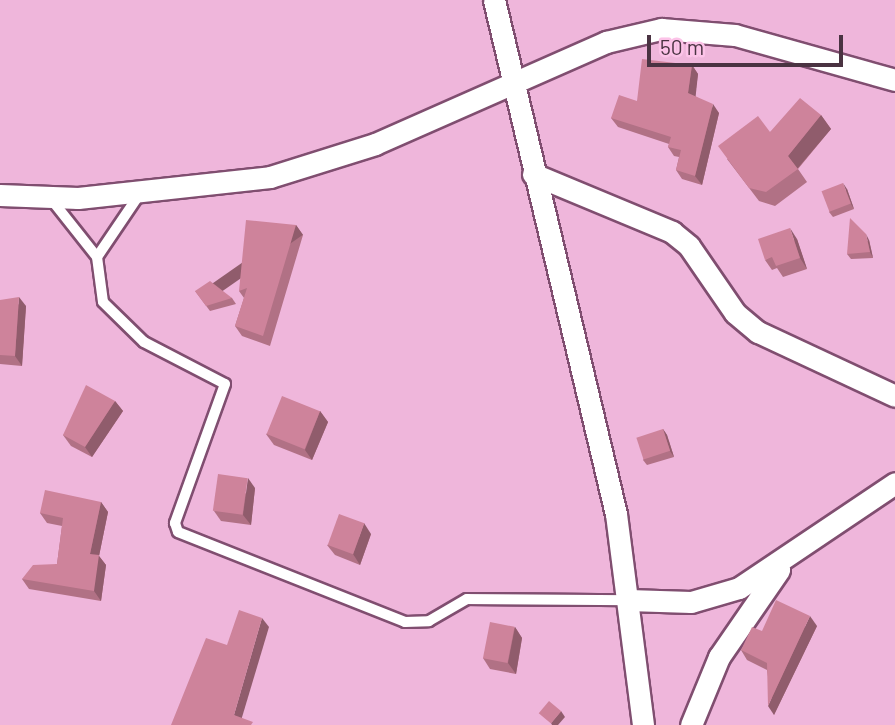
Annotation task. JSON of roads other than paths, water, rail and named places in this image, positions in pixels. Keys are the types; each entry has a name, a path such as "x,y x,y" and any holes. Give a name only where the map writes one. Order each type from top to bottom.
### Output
{"street":[{"path":"494,0 533,174 616,514 643,725"},
{"path":"0,195 49,197 141,192 270,177 322,163 514,87 606,42 661,29 736,35 895,79"},
{"path":"533,174 672,232 688,246 735,313 758,332 895,396"},
{"path":"628,600 691,602 739,588 784,563 895,483"},
{"path":"691,725 719,657 784,563"}],"lane":[{"path":"97,257 141,192"},
{"path":"49,197 97,257 103,302 112,316 144,342 225,384 175,523 186,538 405,622 429,621 467,599 628,600"}]}
